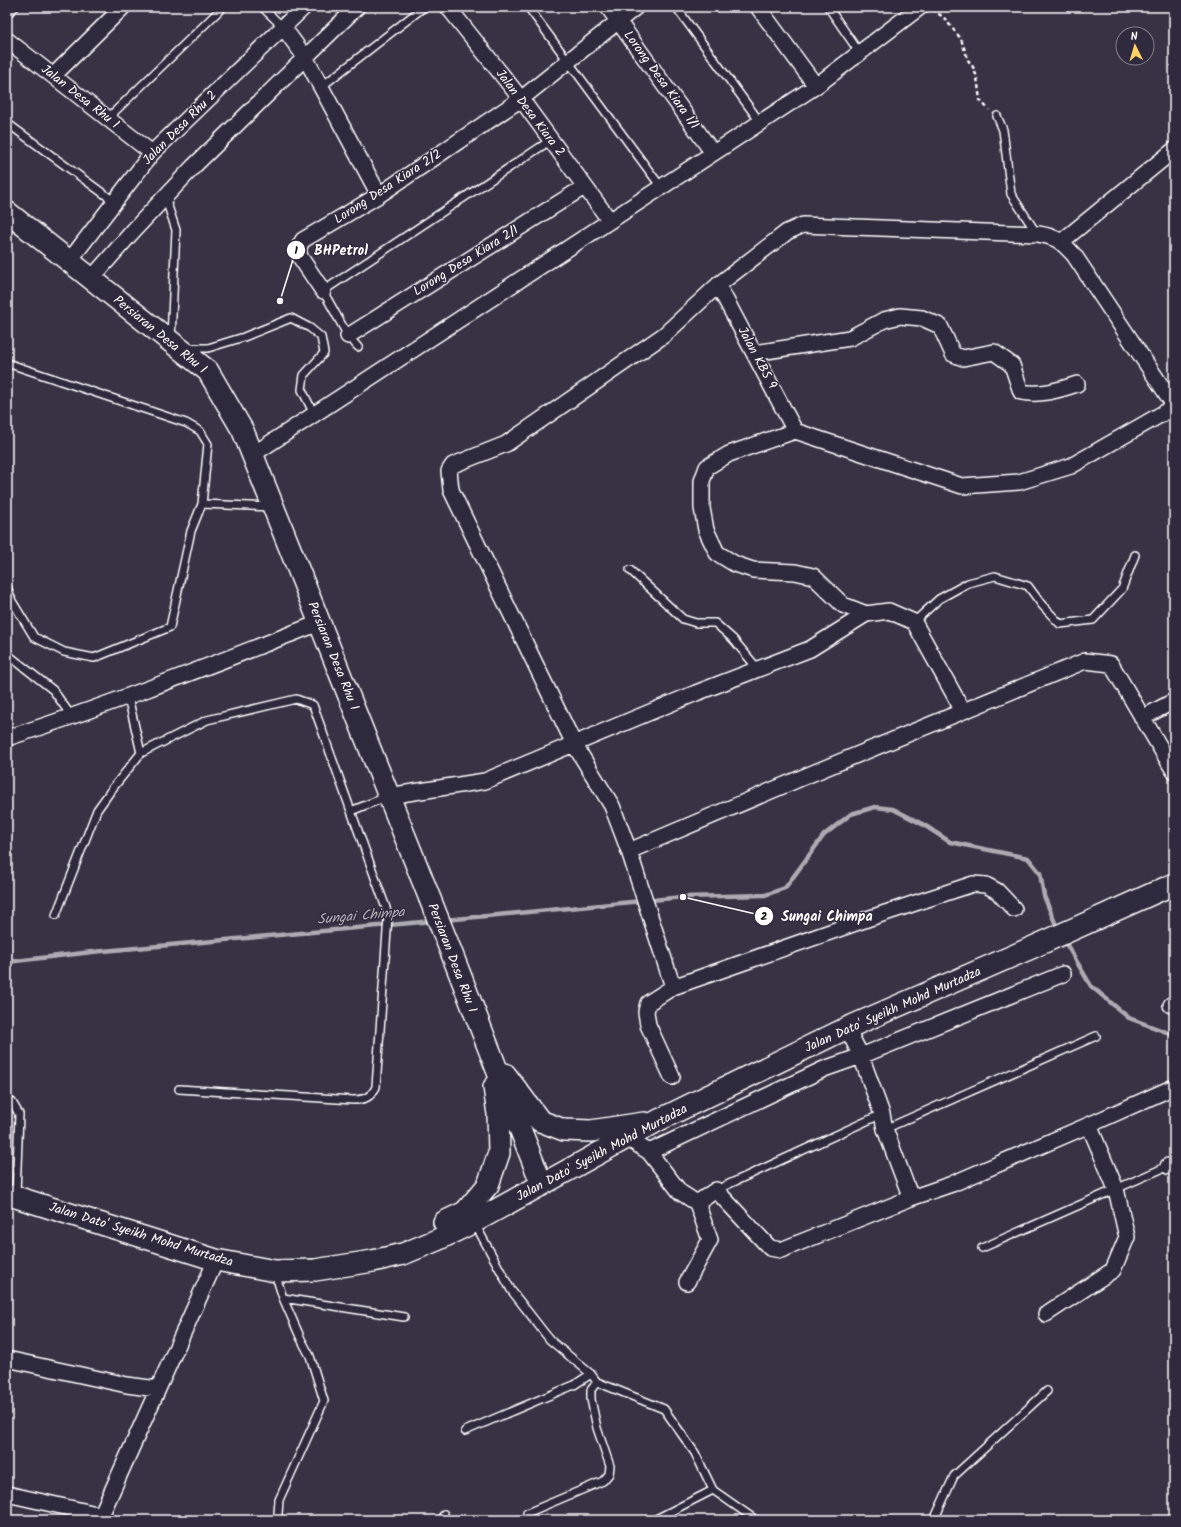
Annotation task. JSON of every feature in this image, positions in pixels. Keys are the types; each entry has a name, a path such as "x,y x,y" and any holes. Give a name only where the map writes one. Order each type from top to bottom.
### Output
{"main road":[{"name":"Persiaran Desa Rhu 1","path":"7,212 208,370 243,431 450,949 490,1055 542,1185"},
{"name":"Jalan Dato' Syeikh Mohd Murtadza","path":"12,1196 216,1260 275,1271 315,1270 373,1261 403,1254 437,1240 474,1222 659,1120 848,1028 1174,884"},
{"path":"490,1055 540,1121 564,1130 591,1131 659,1120"},
{"path":"315,1270 403,1242 465,1212 488,1185 499,1153 498,1114 490,1055"}],"street":[{"path":"53,76 123,7"},
{"name":"Jalan Desa Rhu 2","path":"70,260 152,153 304,7"},
{"path":"91,279 194,166 305,56 357,7"},
{"name":"Jalan Desa Kiara 2","path":"448,7 521,99 610,221"},
{"name":"Lorong Desa Kiara 1/1","path":"608,7 713,153"},
{"name":"Lorong Desa Kiara 2/2","path":"323,291 300,257 298,248 303,240 379,194 521,99 636,7"},
{"path":"758,7 816,86"},
{"path":"252,455 816,86 920,7"},
{"path":"283,27 305,56 379,194"},
{"name":"Jalan Desa Rhu 1","path":"7,40 152,153"},
{"path":"1061,242 1174,150"},
{"name":"Lorong Desa Kiara 2/1","path":"348,336 584,186"},
{"path":"672,987 629,851 612,806 574,744 451,490 449,472 453,465 458,462 506,444 664,335 718,285 787,232 803,226 1038,234 1050,236 1061,242 1074,255 1174,406 1071,466 1019,482 962,486 795,431 729,454 707,467 702,481 702,508 706,530 717,554 735,564 753,570 795,572 813,576 843,605 866,614"},
{"name":"Jalan KBS 9","path":"718,285 795,431"},
{"path":"754,352 850,338 884,320 900,316 922,318 940,326 953,354 963,358 994,352 1012,365 1021,392 1030,394 1056,391 1077,384"},
{"path":"388,796 485,781 688,696 810,649 866,614 889,611 914,622 963,711"},
{"path":"7,738 128,697 319,623"},
{"path":"629,851 1085,661 1112,664 1174,771"},
{"path":"1142,718 1174,700"},
{"path":"672,1077 648,1025 646,1012 648,1003 672,987 870,918 974,884 986,885 997,891 1014,909"},
{"path":"648,1152 824,1069 861,1056 1063,974"},
{"path":"848,1028 861,1056 882,1114 885,1129 911,1198"},
{"path":"697,1203 716,1190 770,1248 781,1250 911,1198 952,1184 1174,1088"},
{"path":"1046,1314 1113,1270 1127,1237 1116,1189 1089,1126"},
{"path":"627,1138 648,1152 680,1192 697,1203 710,1240 687,1282"},
{"path":"7,1494 100,1518 216,1260"},
{"path":"7,1358 126,1385 157,1389"}],"lane":[{"path":"7,14 15,7"},
{"path":"108,118 223,7"},
{"path":"262,7 283,27"},
{"path":"321,87 424,7"},
{"path":"528,7 661,187"},
{"path":"676,7 760,122"},
{"path":"828,7 860,52"},
{"path":"997,116 1003,130 1012,194 1038,234"},
{"path":"7,123 115,202"},
{"path":"358,347 348,336 323,291 550,140"},
{"path":"165,197 176,230 176,345 208,348 244,337 291,318 310,328 321,337 324,354 304,375 302,390 314,414"},
{"path":"7,363 186,423 200,431 208,444 202,504 191,531 170,626 94,658 64,652 34,637 12,601 7,586"},
{"path":"202,504 273,507"},
{"path":"914,622 939,600 968,583 996,576 1028,586 1042,605 1060,624 1093,620 1122,589 1135,555"},
{"path":"630,570 683,619 696,623 715,623 733,639 758,669"},
{"path":"7,654 53,690 72,717"},
{"path":"128,697 142,753"},
{"path":"56,915 98,810 112,789 142,753 208,720 296,699 313,705 352,811 388,917 376,1086 372,1095 363,1100 179,1090"},
{"path":"352,811 388,796"},
{"path":"885,1129 1096,1036"},
{"path":"7,1101 12,1102 19,1114 12,1196"},
{"path":"716,1190 882,1114"},
{"path":"982,1248 1172,1165"},
{"path":"474,1222 511,1290 550,1340 591,1374 597,1382 664,1409 694,1453 713,1490 756,1520"},
{"path":"275,1271 283,1298 310,1356 324,1401 279,1500 279,1520"},
{"path":"283,1298 404,1317"},
{"path":"465,1431 574,1384 591,1374"},
{"path":"527,1513 603,1481 609,1474 610,1466 596,1428 591,1399 591,1390 597,1382"},
{"path":"934,1520 954,1476 1046,1391"},
{"path":"654,1520 713,1490"}],"path":[{"path":"930,7 945,19 961,39 968,60 973,67 977,78 980,100 997,116"}],"waterway":[{"name":"Sungai Chimpa","path":"445,920 683,897 765,895 785,888 824,835 851,814 875,807 893,809 924,825 950,842 1028,858 1040,873 1044,896 1058,930"},
{"name":"Sungai Chimpa","path":"7,962 92,952 433,921"},
{"name":"Sungai Chimpa","path":"1064,940 1091,986 1129,1018 1174,1035"}],"place":[{"name":"BHPetrol","path":"280,301"},
{"name":"Sungai Chimpa","path":"683,897"}]}
